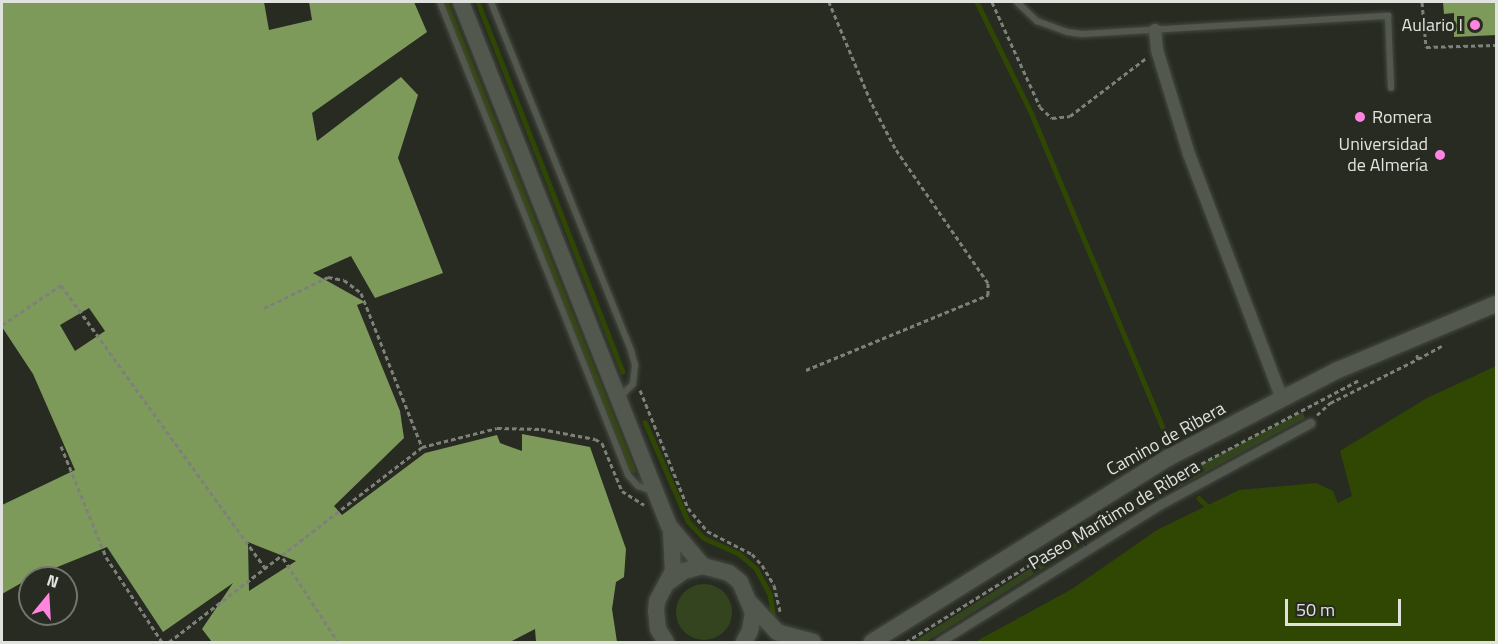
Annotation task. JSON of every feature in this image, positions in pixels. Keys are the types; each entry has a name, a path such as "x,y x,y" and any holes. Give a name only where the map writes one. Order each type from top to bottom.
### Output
{"main road":[{"path":"461,2 669,526 674,562 670,581 657,601 656,611 658,629 666,642"},
{"name":"Camino de Ribera","path":"873,642 1168,458 1282,399 1410,339 1497,304"},
{"path":"669,526 703,566"},
{"path":"670,581 684,571 703,566 729,573 741,582 751,604 753,622 745,641"},
{"path":"751,604 777,632"},
{"path":"745,641 777,632 813,642"}],"street":[{"path":"1155,30 1157,50 1189,154 1282,399"},
{"name":"Paseo Marítimo de Ribera","path":"939,642 1150,511 1310,423"}],"lane":[{"path":"440,2 628,475 641,488 658,498"},
{"path":"491,2 631,351 635,365 633,384 619,398"},
{"path":"1017,2 1037,21 1066,32 1155,30 1388,16 1391,88"}],"path":[{"path":"806,370 988,295 988,283 895,148 871,102 829,2"},
{"path":"992,2 1040,107 1052,118 1070,116 1157,50"},
{"path":"1422,2 1426,47 1497,45"},
{"path":"264,308 328,277 344,280 361,293 423,447"},
{"path":"2,325 61,285 267,571"},
{"path":"1410,339 1418,359"},
{"path":"1310,423 1330,403 1418,359 1448,340"},
{"path":"169,642 267,571 423,447 497,428 541,429 595,439 602,443 628,498 644,506 658,498"},
{"path":"61,446 106,557 162,642"},
{"path":"283,558 338,642"}],"shaded area":[{"path":"1496,366 1496,642 975,642 1072,589 1157,530 1239,490 1316,483 1333,491 1338,503 1352,496 1340,451 1427,398"},
{"path":"1303,412 1305,418 1131,513 926,642 913,642 1178,476"},
{"path":"699,584 709,584 724,592 730,601 732,612 730,623 724,632 709,640 699,640 688,635 681,628 676,617 676,607 681,596 688,589"}],"building":[{"path":"2,2 264,2 269,30 312,20 309,2 414,2 427,32 312,113 317,141 401,77 418,95 398,158 443,273 375,298 351,256 313,273 365,302 357,305 400,411 404,438 334,506 342,515 425,453 497,435 500,443 522,451 522,434 590,447 626,549 624,577 616,582 612,609 617,642 536,642 535,629 510,642 212,642 202,629 233,583 163,632 107,547 60,566 18,566 18,585 2,594 2,505 75,470 33,374 2,327","holes":["89,308 105,331 75,351 60,325","248,542 296,561 249,591"]},
{"name":"Aulario I","path":"1443,2 1497,2 1497,35 1454,37 1454,13 1444,14"}],"waterway":[{"path":"446,2 633,470"},
{"path":"478,2 623,372"},
{"path":"977,2 1031,112 1166,434"},
{"path":"645,422 688,521 704,538 738,553 756,568 770,594 774,620"},
{"path":"1199,498 1207,506"}],"place":[{"name":"Aulario I","path":"1475,25"},
{"name":"Romera","path":"1360,117"},
{"name":"Universidad de Almería","path":"1440,155"}]}
